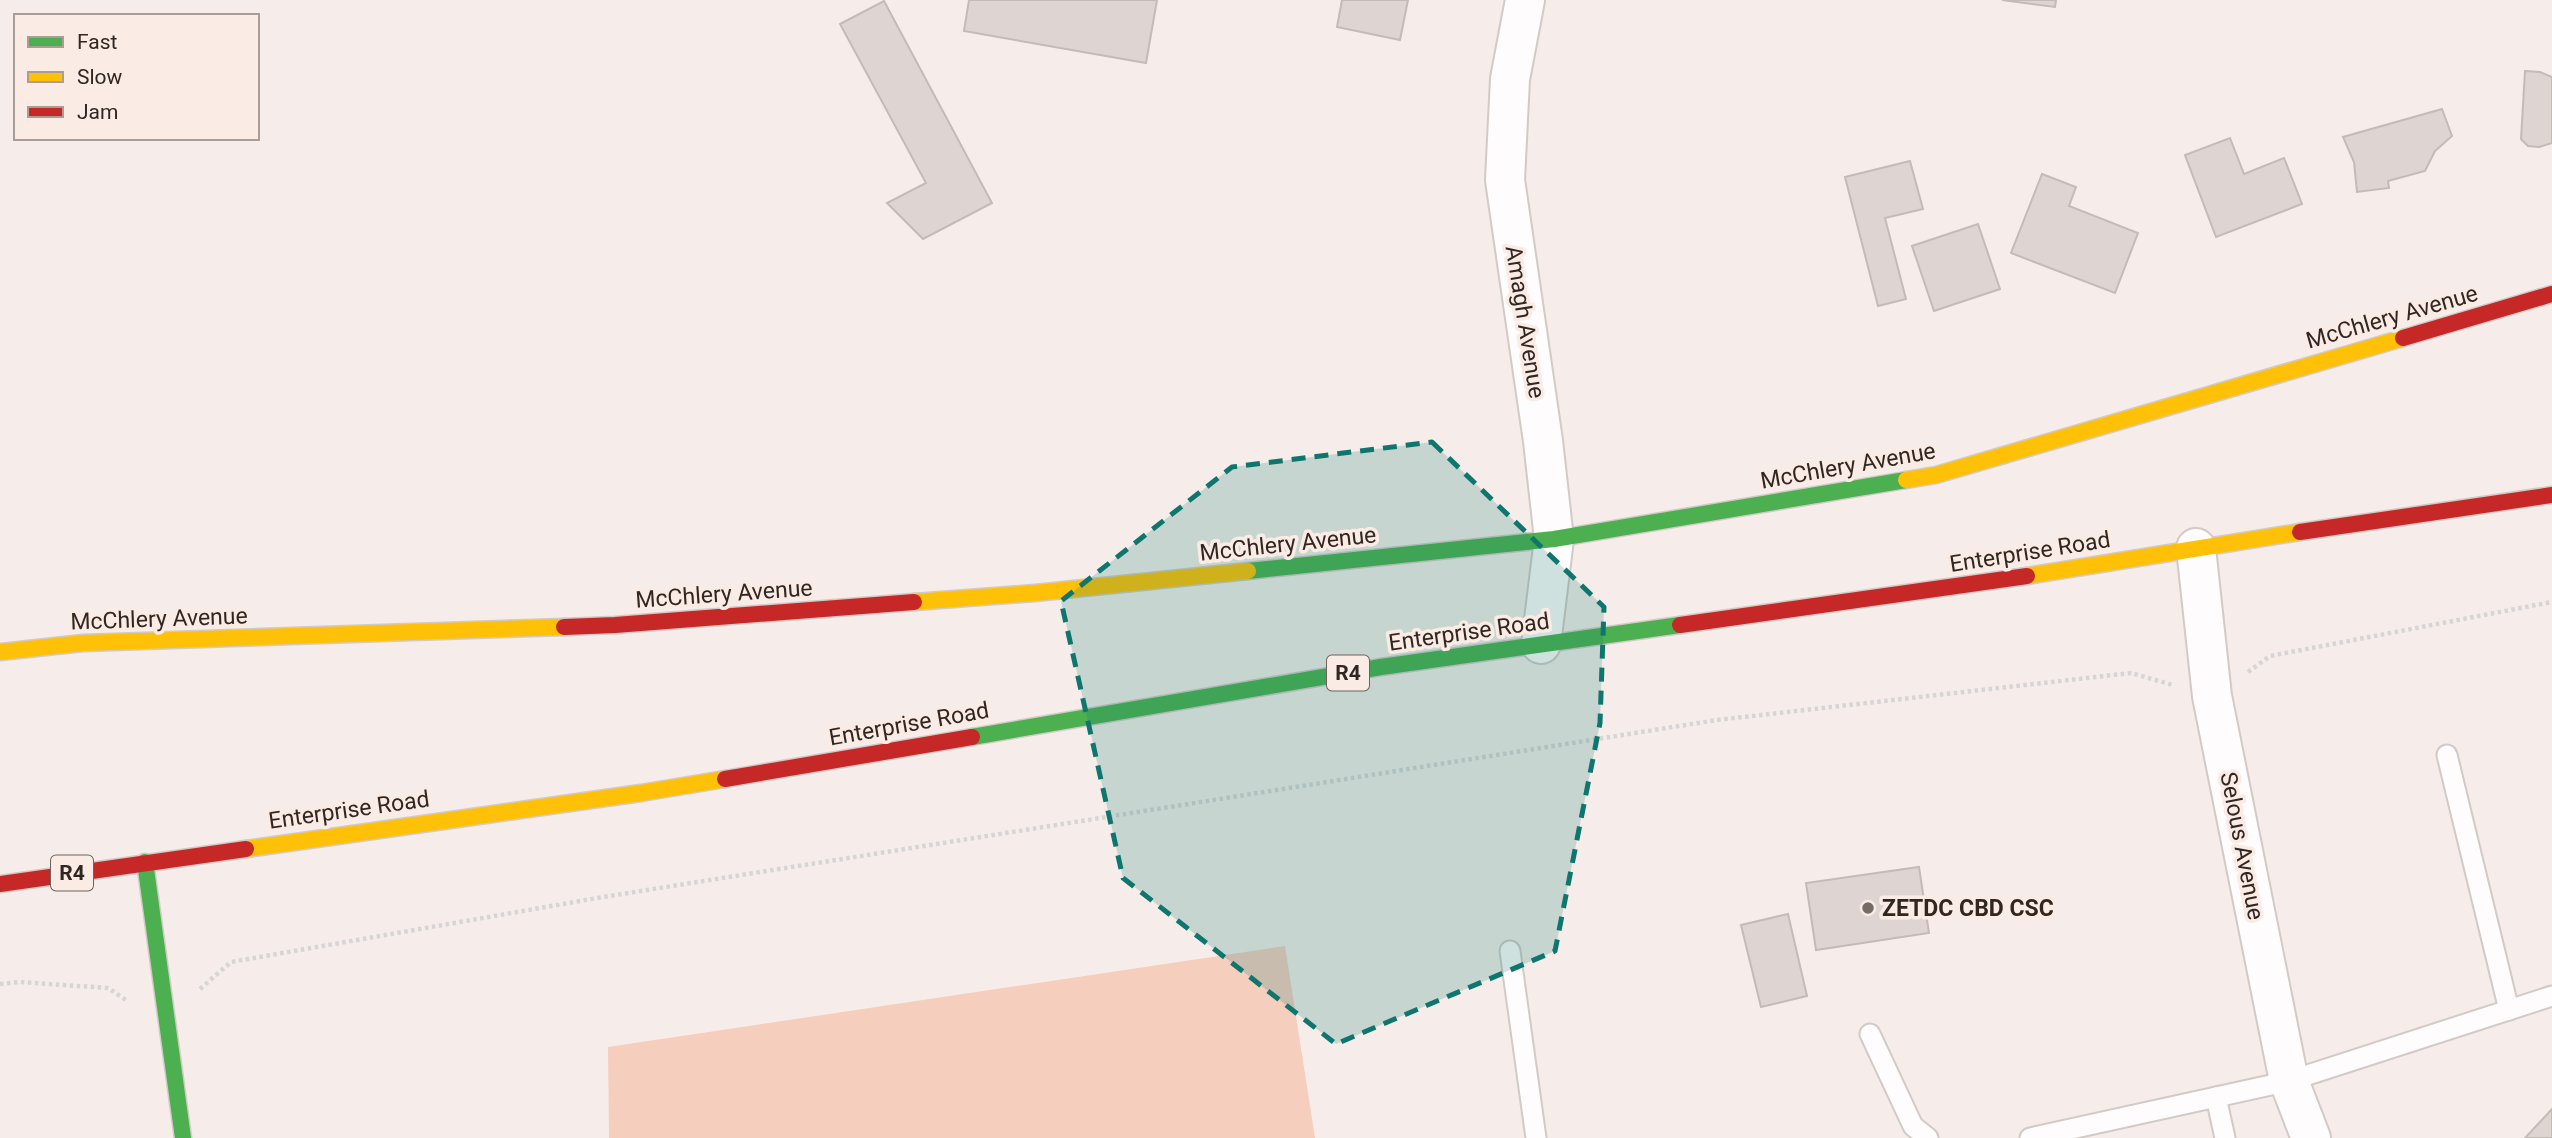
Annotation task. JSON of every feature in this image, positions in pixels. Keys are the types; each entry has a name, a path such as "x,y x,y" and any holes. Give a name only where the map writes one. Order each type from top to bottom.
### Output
{"main road":[{"name":"McChlery Avenue","path":"0,652 83,643 615,625 1035,593 1554,538 1936,475 2552,294"},
{"name":"Enterprise Road","path":"145,862 640,793 1381,667 2017,578 2196,548 2552,495"},
{"name":"R4","path":"0,884 145,862"},
{"path":"145,862 183,1138"}],"street":[{"name":"Amagh Avenue","path":"1524,0 1510,79 1505,180 1543,441 1554,538 1541,644"},
{"name":"Selous Avenue","path":"2196,548 2212,685 2290,1081 2311,1138"}],"lane":[{"path":"2447,755 2509,1010"},
{"path":"1510,951 1536,1138"},
{"path":"2030,1138 2290,1081 2552,996"},
{"path":"1870,1034 1913,1126 1928,1138"},
{"path":"2216,1097 2225,1138"}],"path":[{"path":"0,984 19,982 108,988 134,1006 201,989 230,962 617,895 1717,720 2131,673 2188,689 2233,682 2270,656 2552,602"}],"highlighted area":[{"path":"1432,442 1604,607 1600,723 1555,951 1336,1044 1123,878 1061,601 1232,467"}],"shaded area":[{"path":"1285,946 1315,1138 609,1138 608,1047"}],"building":[{"path":"969,0 1157,0 1146,63 964,31"},
{"path":"1342,0 1408,0 1400,40 1337,27"},
{"path":"2002,0 2056,0 2055,7"},
{"path":"884,1 992,203 923,239 887,203 926,183 840,24"},
{"path":"2525,71 2540,72 2552,77 2552,143 2539,147 2528,146 2521,139"},
{"path":"2442,109 2452,136 2435,151 2425,171 2388,181 2389,188 2357,192 2354,162 2343,137"},
{"path":"2230,138 2244,174 2284,158 2302,204 2216,237 2185,155"},
{"path":"1910,161 1923,209 1885,218 1906,299 1878,306 1845,177"},
{"path":"2042,174 2076,187 2069,206 2138,233 2115,293 2011,253"},
{"path":"1978,224 2000,289 1934,311 1912,246"},
{"name":"ZETDC CBD CSC","path":"1919,867 1929,933 1816,950 1806,883"},
{"path":"1788,914 1807,996 1761,1007 1741,925"},
{"path":"2552,1109 2552,1138 2525,1138"}],"traffic: fast":[{"path":"1248,571 1554,539 1906,480"},
{"path":"972,737 1381,667 1680,625"},
{"path":"145,862 183,1138"}],"traffic: slow":[{"path":"1906,480 1936,475 2403,338"},
{"path":"2027,576 2300,532"},
{"path":"914,602 1035,593 1248,571"},
{"path":"0,652 83,643 564,627"},
{"path":"246,849 725,779"}],"traffic: jam":[{"path":"2403,338 2552,294"},
{"path":"2300,532 2552,495"},
{"path":"1680,625 2027,576"},
{"path":"564,627 914,602"},
{"path":"725,779 972,737"},
{"path":"0,884 246,849"}],"place":[{"name":"ZETDC CBD CSC","path":"1868,908"}]}
